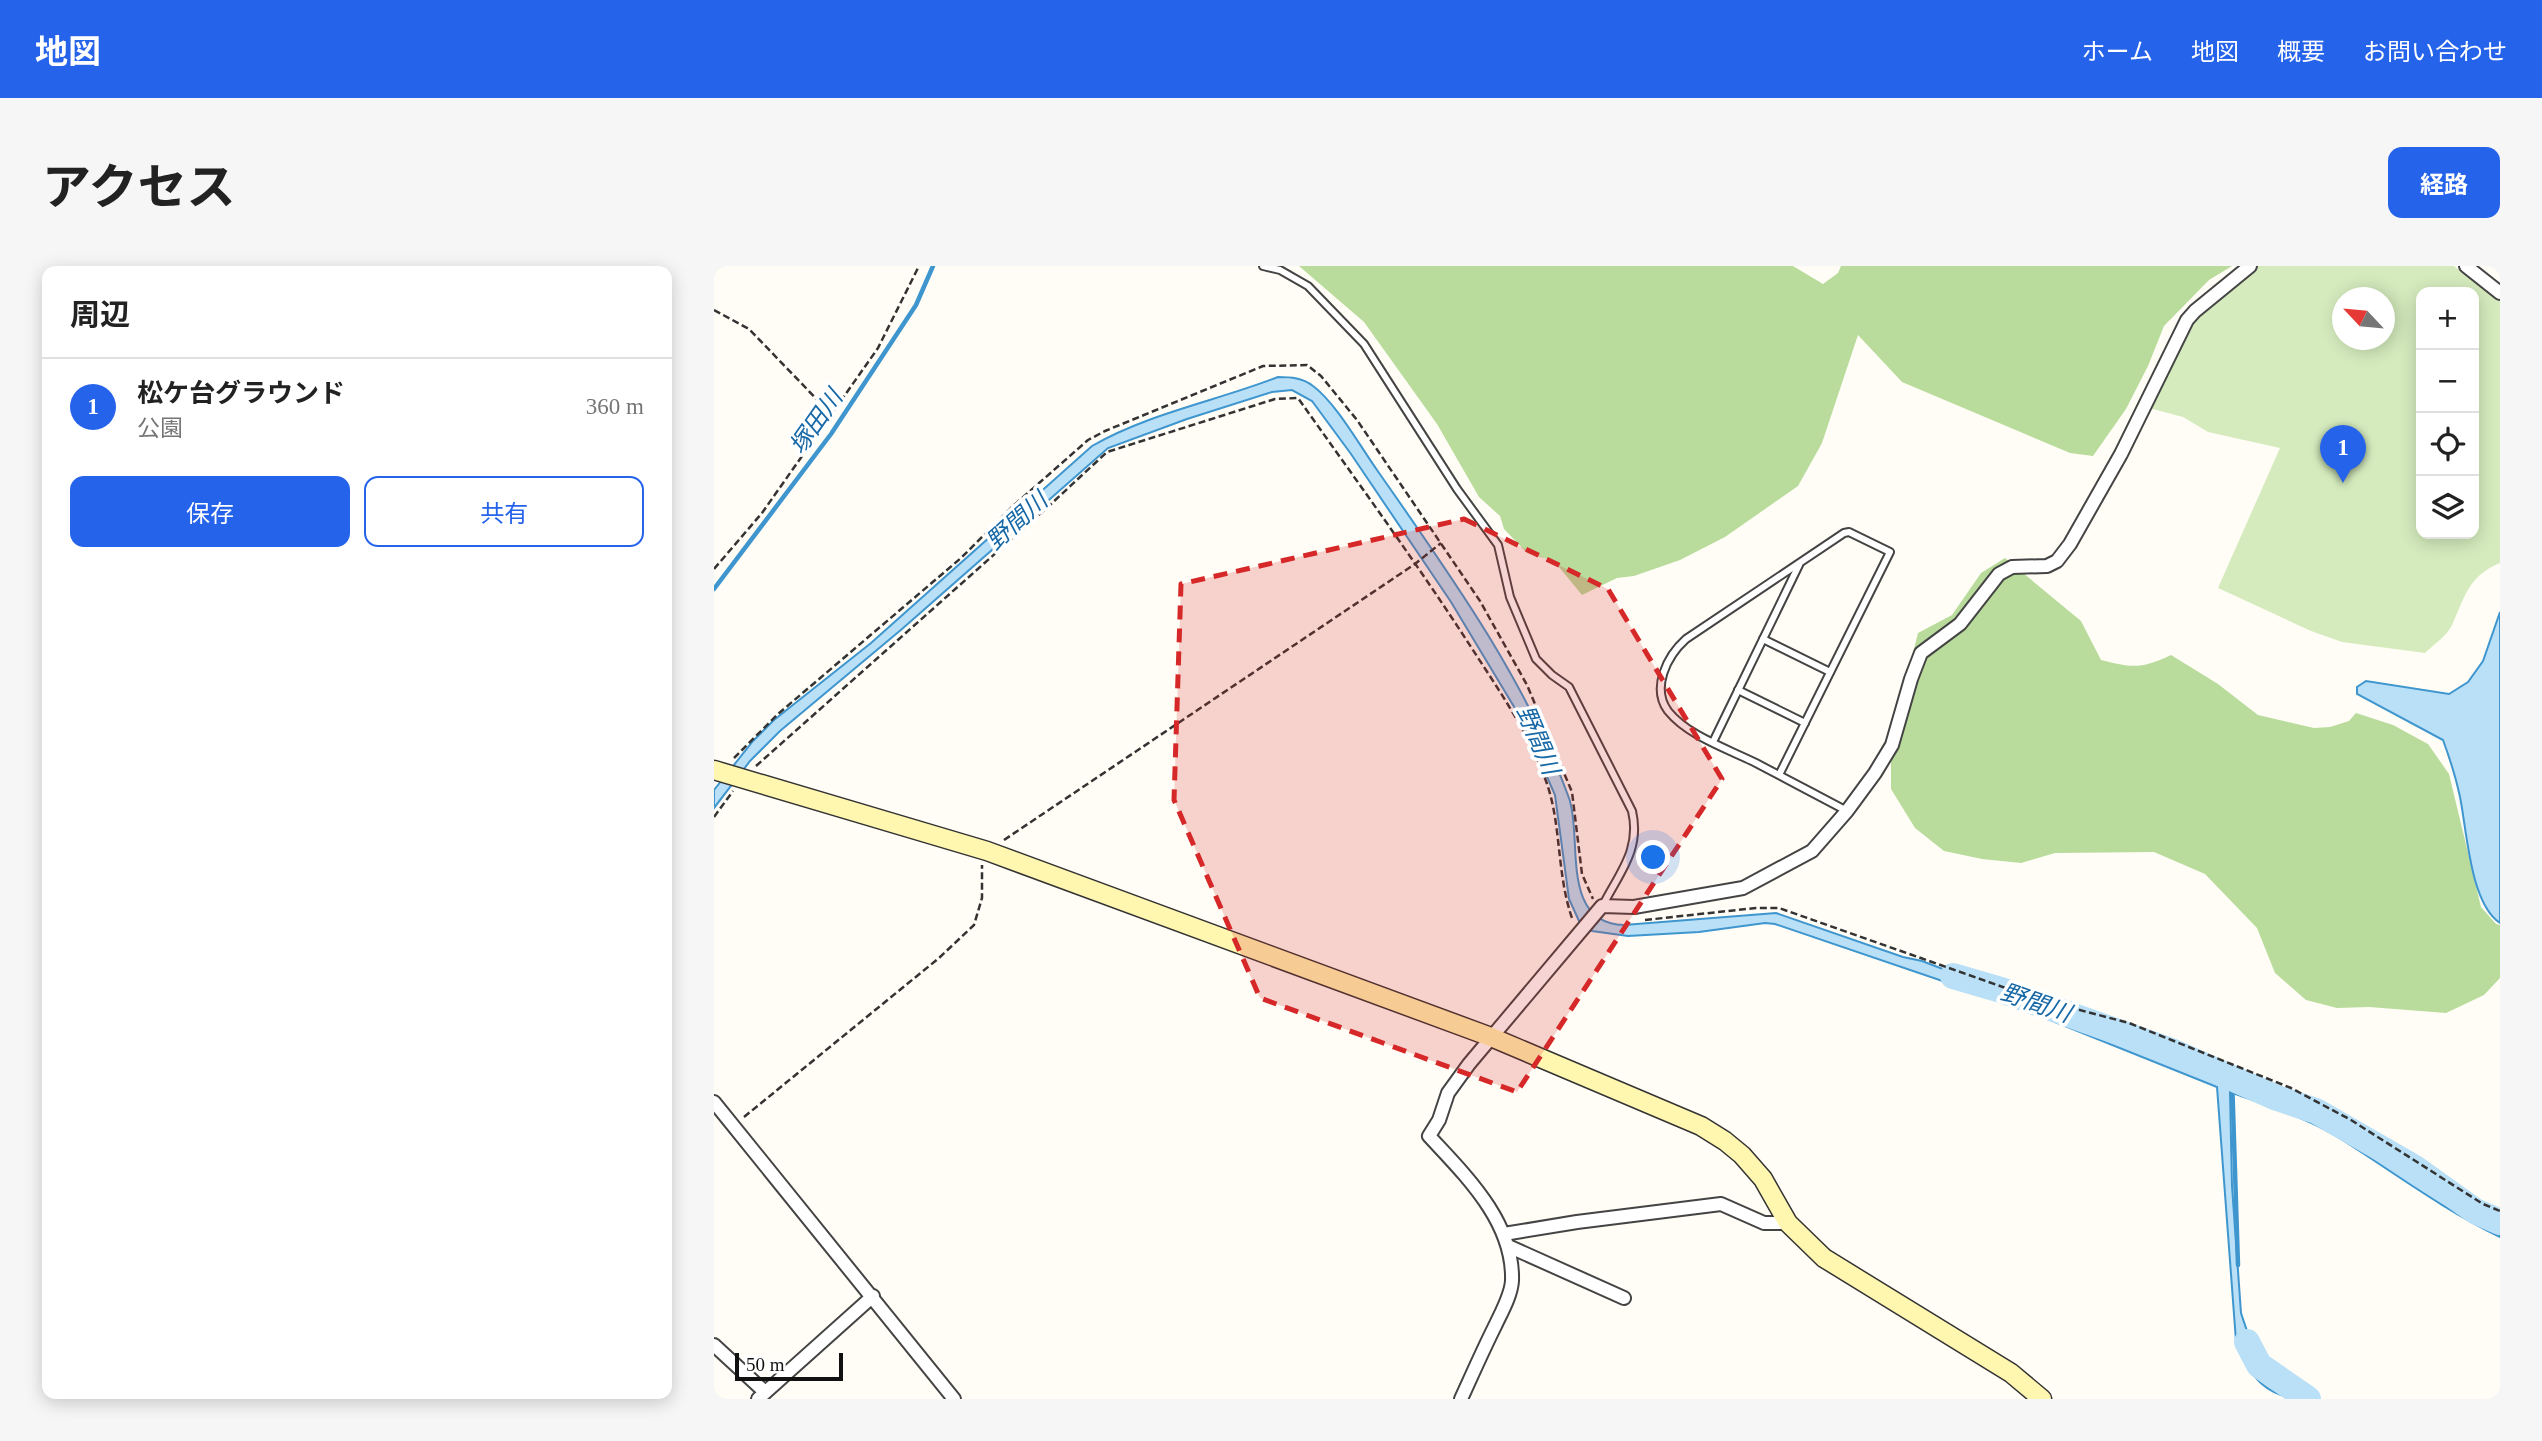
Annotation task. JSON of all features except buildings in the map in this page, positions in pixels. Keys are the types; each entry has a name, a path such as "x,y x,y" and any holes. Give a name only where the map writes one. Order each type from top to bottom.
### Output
{"street":[{"path":"1461,1399 1512,1283 1506,1240 1467,1177 1429,1136 1439,1120 1448,1093 1491,1037 1602,906 1634,907 1743,888 1812,851 1847,811 1892,745 1915,665 1921,653 1960,624 1999,574 2012,567 2047,566 2057,561 2099,494 2187,320 2195,310 2250,266"},
{"path":"2466,266 2500,293"},
{"path":"717,771 987,851 1491,1037 1702,1126 1742,1155 1763,1180 1788,1223 1824,1258 2011,1373 2042,1399"},
{"path":"714,1102 954,1399"},
{"path":"1506,1240 1577,1222 1721,1204 1764,1223 1788,1223"},
{"path":"1506,1240 1624,1298"},
{"path":"714,1345 762,1396 873,1296"}],"lane":[{"path":"1263,266 1280,270 1308,286 1364,344 1457,489 1498,545 1510,597 1536,659 1569,687 1632,811 1637,830 1632,849 1602,906"},
{"path":"1779,775 1890,552 1849,532 1686,639 1673,653 1664,670 1660,690 1670,713 1699,735 1847,811"},
{"path":"1713,742 1799,563"},
{"path":"1763,639 1830,672"},
{"path":"1738,690 1805,723"}],"path":[{"path":"714,569 762,513 878,348 919,266"},
{"path":"714,310 749,329 831,414"},
{"path":"717,771 778,714 961,558 1013,506 1088,440 1263,366 1307,365 1321,376 1357,420 1480,601 1527,685 1572,792 1582,874 1591,897 1602,906"},
{"path":"714,817 742,778 1051,505 1107,452 1275,399 1298,398 1415,564 1496,685 1525,736 1546,779 1555,811 1559,862 1567,906 1574,924 1581,930"},
{"path":"733,1126 939,958 974,925 982,898 982,865 987,851 1415,564 1441,543"},
{"path":"1643,920 1779,908 2034,998 2129,1023 2291,1088 2351,1120 2483,1204 2500,1211"}],"highlighted area":[{"path":"1464,519 1608,589 1722,779 1517,1092 1260,998 1174,800 1181,584"}],"green space":[{"path":"1299,266 1793,266 1823,284 1838,273 1841,266 2232,266 2209,280 2164,326 2148,366 2126,409 2093,456 2070,453 1902,382 1858,335 1822,443 1798,486 1725,537 1680,560 1634,576 1617,578 1582,595 1554,561 1527,553 1504,529 1500,516 1479,497 1437,424 1364,322"},
{"path":"2258,266 2454,266 2500,301 2500,563 2489,568 2474,581 2450,629 2425,653 2342,642 2311,631 2218,588 2280,448 2208,432 2183,417 2149,408 2182,336 2199,314"},
{"path":"2005,558 2081,621 2101,660 2137,666 2171,655 2218,684 2258,715 2314,728 2330,727 2349,721 2356,713 2393,725 2428,744 2449,774 2481,907 2500,925 2500,978 2484,995 2446,1013 2369,1007 2337,1008 2306,1000 2275,973 2257,928 2205,874 2154,852 2055,853 2021,863 1944,851 1915,828 1891,789 1891,740 1918,633 1952,615 1981,573"}],"water":[{"name":"野間川","path":"1278,377 1305,381 1330,403 1484,628 1531,711 1551,754 1573,815 1577,875 1582,894 1590,910 1604,921 1624,925 1776,913 1903,957 1922,961 2315,1114 2445,1197 2500,1227 2500,1237 2440,1203 2331,1133 2288,1113 2230,1092 2232,1186 2241,1313 2252,1346 2271,1377 2307,1399 2281,1395 2261,1384 2247,1365 2236,1341 2217,1087 2010,1004 1775,924 1628,936 1592,931 1579,921 1569,899 1555,795 1522,720 1451,602 1351,454 1312,401 1292,390 1272,392 1108,448 902,629 780,731 750,761 714,808 714,790 753,741 774,720 871,643 1092,446 1160,416"},
{"path":"2500,612 2500,923 2482,900 2476,883 2453,768 2443,740 2357,694 2357,687 2366,681 2449,694 2468,682 2483,661"}],"waterway":[{"name":"塚田川","path":"714,589 831,434 916,305 933,266"},
{"name":"野間川","path":"1953,976 2001,990 2171,1051 2277,1098 2316,1111 2415,1168 2475,1211 2500,1222"},
{"path":"2232,1077 2238,1265"},
{"path":"2247,1342 2259,1365 2308,1399"}],"place":[{"name":"松ケ台グラウンド","path":"2343,483"}]}
